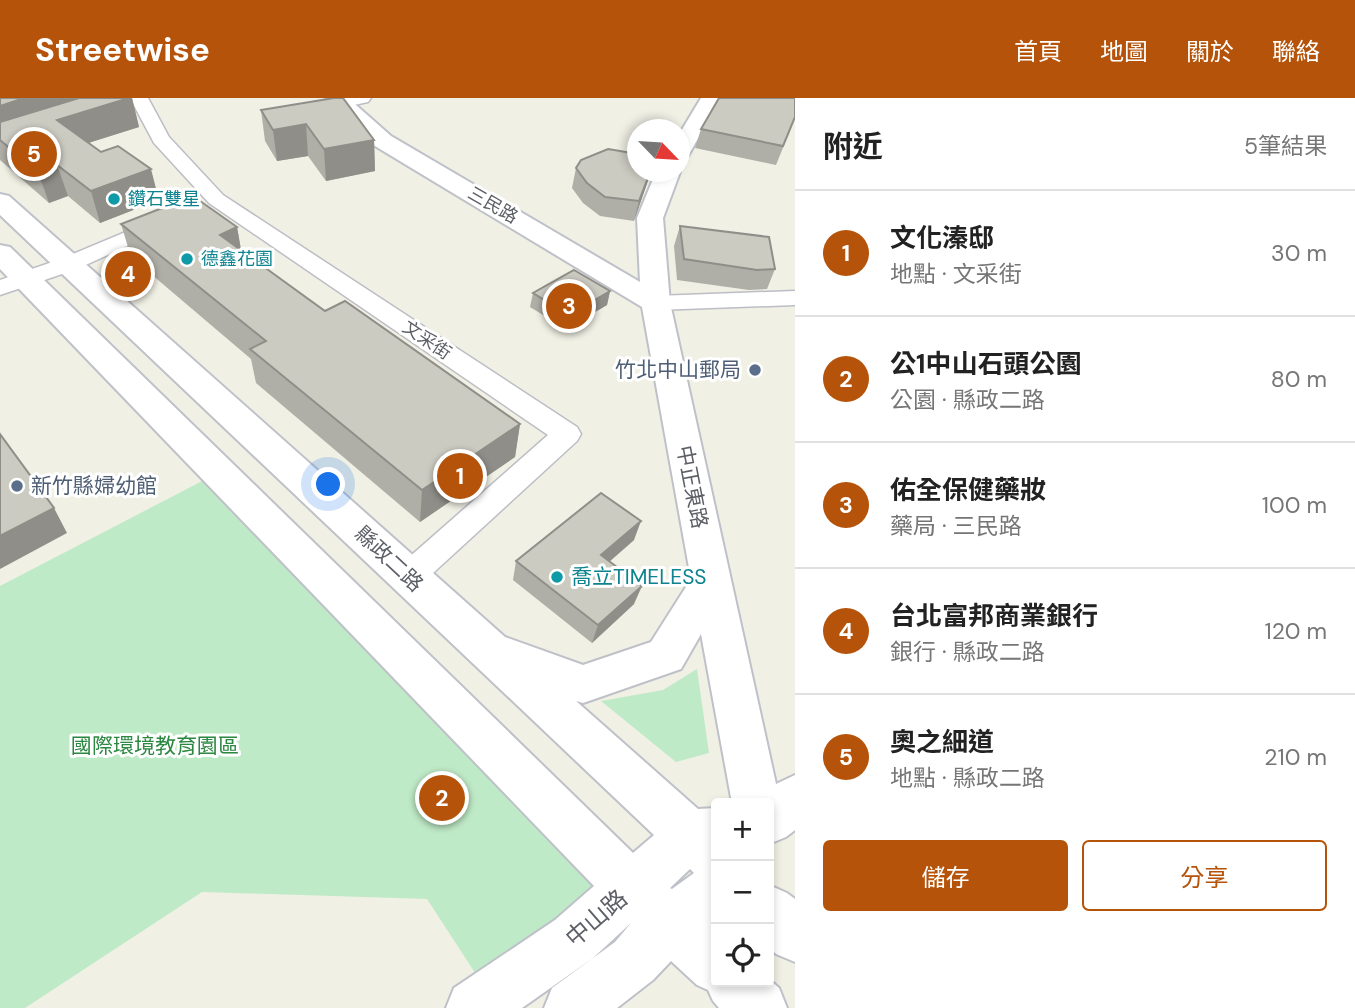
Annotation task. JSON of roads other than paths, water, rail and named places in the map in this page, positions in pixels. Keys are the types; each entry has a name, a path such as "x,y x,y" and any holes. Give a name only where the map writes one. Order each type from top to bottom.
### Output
{"street":[{"path":"690,135 711,98"},
{"name":"三民路","path":"346,100 383,141 656,303"},
{"name":"文采街","path":"135,102 161,139 216,199 567,434 408,576"},
{"name":"中正東路","path":"664,182 650,218 656,303 755,798"},
{"path":"8,274 69,264 216,199"},
{"name":"縣政二路","path":"0,201 483,644 708,842"},
{"path":"8,274 631,887 711,961"},
{"path":"656,303 795,298"},
{"path":"483,644 583,684 666,656 710,583"},
{"path":"774,816 795,799"},
{"name":"中山路","path":"474,1008 575,939 631,887 708,842"},
{"path":"572,1008 634,961 671,923 711,892"},
{"path":"774,916 795,935"},
{"path":"737,987 759,1008"}],"place":[{"name":"奧之細道","path":"34,154"},
{"name":"鑽石雙星","path":"114,199"},
{"name":"德鑫花園","path":"187,259"},
{"name":"台北富邦商業銀行","path":"128,274"},
{"name":"佑全保健藥妝","path":"569,306"},
{"name":"竹北中山郵局","path":"755,370"},
{"name":"文化溱邸","path":"460,476"},
{"name":"新竹縣婦幼館","path":"17,486"},
{"name":"喬立TIMELESS","path":"557,577"},
{"name":"公1中山石頭公園","path":"442,798"}],"park label":[{"name":"國際環境教育園區","path":"155,746"}]}
